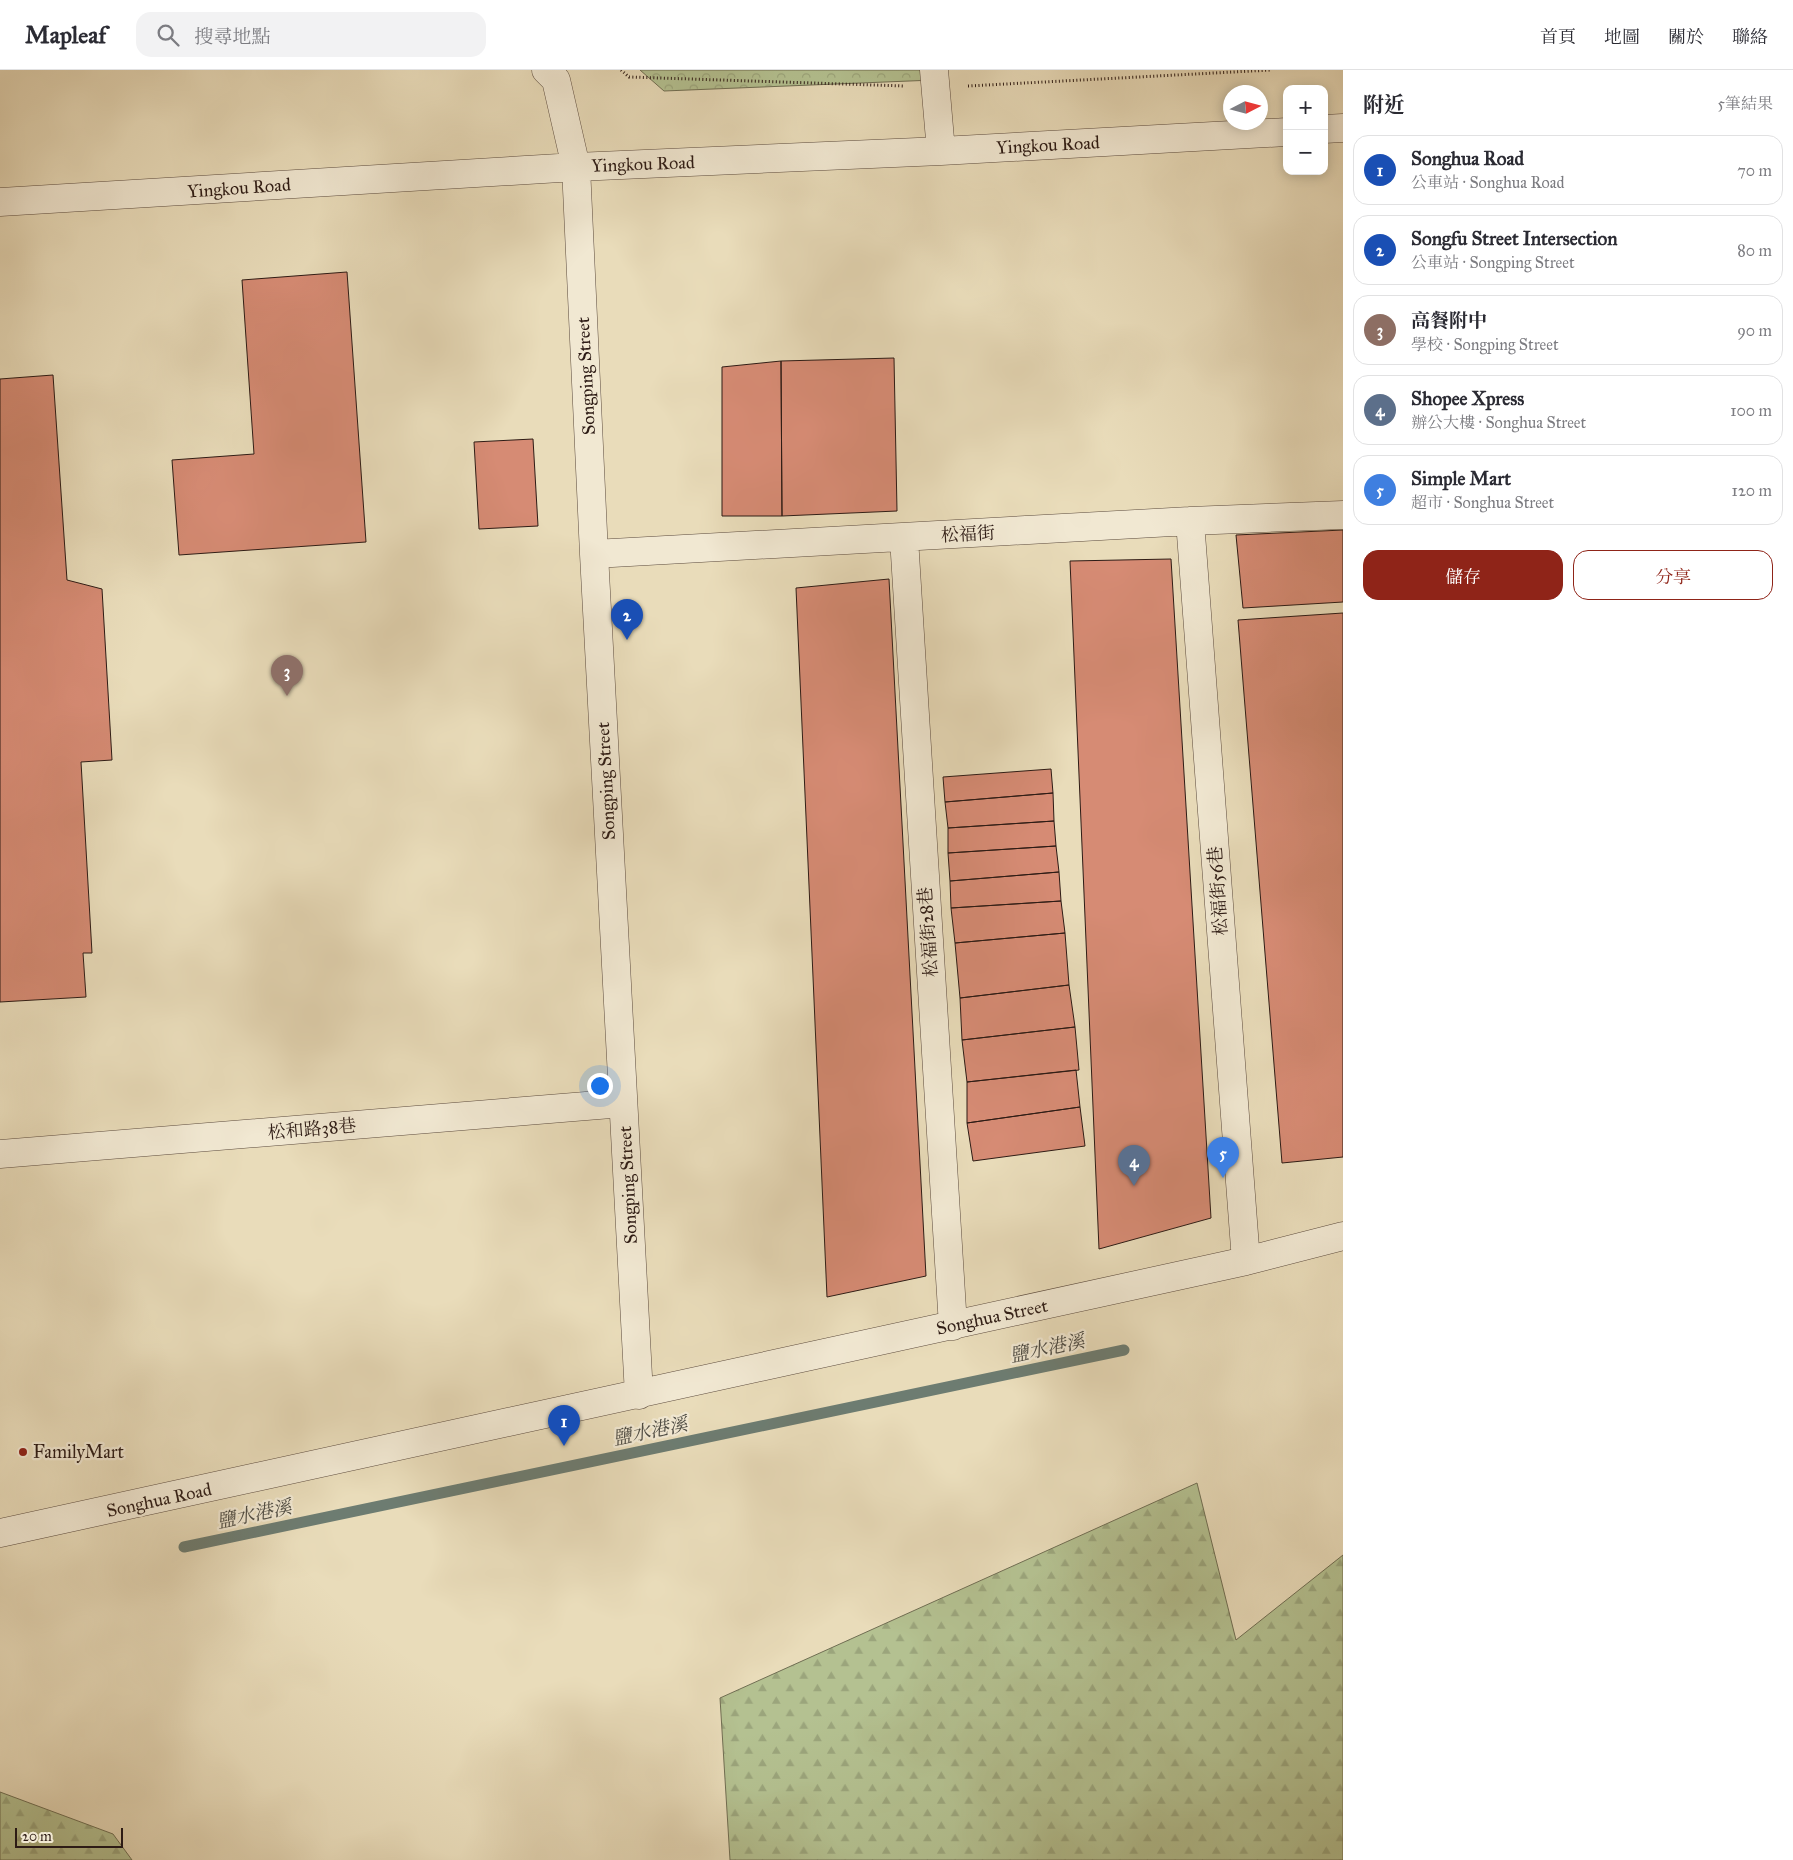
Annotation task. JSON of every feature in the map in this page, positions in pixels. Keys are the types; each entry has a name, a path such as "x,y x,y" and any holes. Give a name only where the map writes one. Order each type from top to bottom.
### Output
{"street":[{"name":"Songping Street","path":"546,70 556,80 576,167 594,554 640,1395"},
{"path":"935,79 941,150"},
{"path":"1328,129 1343,128"},
{"name":"Yingkou Road","path":"0,202 576,167 1283,132"},
{"name":"松福街","path":"594,554 1190,521 1343,515"},
{"name":"松福街56巷","path":"1190,521 1246,1261"},
{"name":"松福街28巷","path":"904,538 952,1326"},
{"name":"松和路38巷","path":"0,1154 623,1104"},
{"name":"Songhua Street","path":"640,1395 1246,1261 1343,1236"},
{"name":"Songhua Road","path":"0,1533 640,1395"}],"path":[{"path":"621,70 629,77 935,79 1272,70"}],"green space":[{"path":"640,70 933,70 934,80 664,91"},
{"path":"1197,1483 1236,1640 1343,1555 1343,1860 730,1860 720,1698"},
{"path":"0,1792 113,1834 132,1860 0,1860"}],"building":[{"path":"347,272 366,542 179,555 172,460 254,454 242,280"},
{"path":"894,358 897,511 782,516 781,361"},
{"path":"781,361 782,516 722,516 722,367"},
{"path":"53,375 67,580 102,589 112,760 81,762 92,953 83,953 86,997 0,1002 0,379"},
{"path":"533,439 538,526 479,529 474,442"},
{"path":"1343,530 1343,602 1243,608 1236,535"},
{"path":"1171,559 1211,1218 1099,1249 1070,561"},
{"path":"889,579 926,1276 827,1297 796,588"},
{"path":"1343,613 1343,1157 1282,1163 1238,620"},
{"path":"1051,769 1053,793 945,802 943,777"},
{"path":"1053,793 1054,821 948,828 945,802"},
{"path":"1054,821 1056,846 948,853 948,828"},
{"path":"1056,846 1059,872 950,881 948,853"},
{"path":"1059,872 1061,901 951,908 950,881"},
{"path":"1061,901 1065,933 955,943 951,908"},
{"path":"1065,933 1069,985 960,998 955,943"},
{"path":"1069,985 1075,1027 962,1040 960,998"},
{"path":"1075,1027 1079,1070 967,1082 962,1040"},
{"path":"1076,1070 1080,1107 967,1123 967,1082"},
{"path":"1080,1107 1085,1146 973,1161 967,1123"}],"waterway":[{"name":"鹽水港溪","path":"184,1547 1124,1350"}],"place":[{"name":"Songfu Street Intersection","path":"627,640"},
{"name":"高餐附中","path":"287,696"},
{"name":"Simple Mart","path":"1223,1178"},
{"name":"Shopee Xpress","path":"1134,1186"},
{"name":"Songhua Road","path":"564,1446"},
{"name":"FamilyMart","path":"23,1452"}]}
